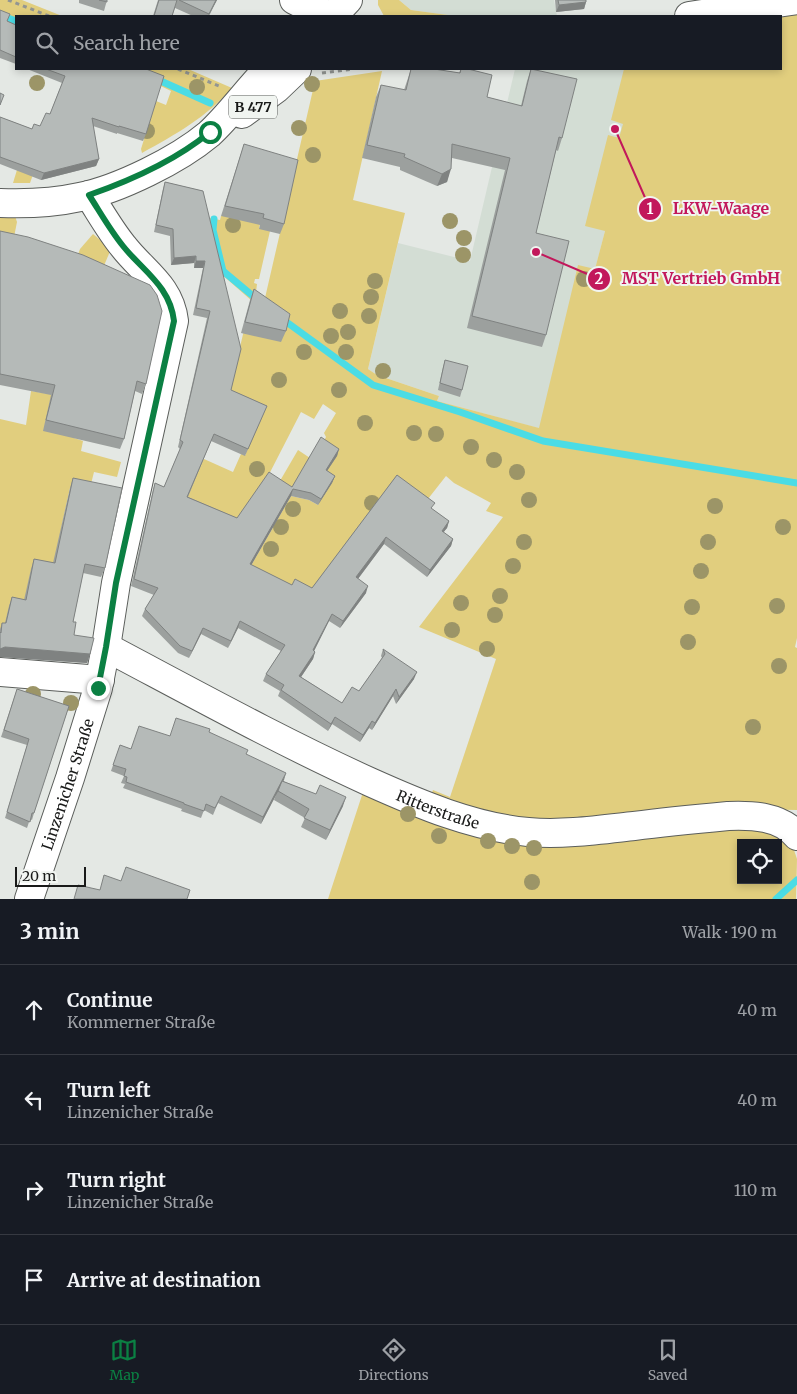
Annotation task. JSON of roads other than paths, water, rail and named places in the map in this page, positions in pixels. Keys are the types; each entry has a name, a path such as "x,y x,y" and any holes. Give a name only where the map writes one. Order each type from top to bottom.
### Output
{"main road":[{"path":"294,0 329,15"},
{"path":"333,15 348,0"},
{"path":"696,15 797,0"},
{"name":"B 477","path":"210,132 267,70"},
{"name":"B 477","path":"0,203 39,203 89,195 152,169 254,106 276,89 295,70"},
{"name":"Linzenicher Straße","path":"29,899 70,778 100,680 116,583 174,321 171,303 167,296 123,246 89,195"},
{"name":"Ritterstraße","path":"106,647 238,718 340,768 386,789 456,816 526,832 550,834 750,815 783,824 797,836"},
{"path":"0,672 100,680"}],"waterway":[{"path":"0,15 15,21"},
{"path":"154,78 210,103"},
{"path":"214,219 213,230 223,271 259,301"},
{"path":"281,318 373,385 460,412 543,441 797,483"},
{"path":"776,899 797,880"}],"place":[{"name":"LKW-Waage","path":"615,129"},
{"name":"MST Vertrieb GmbH","path":"536,252"}]}
